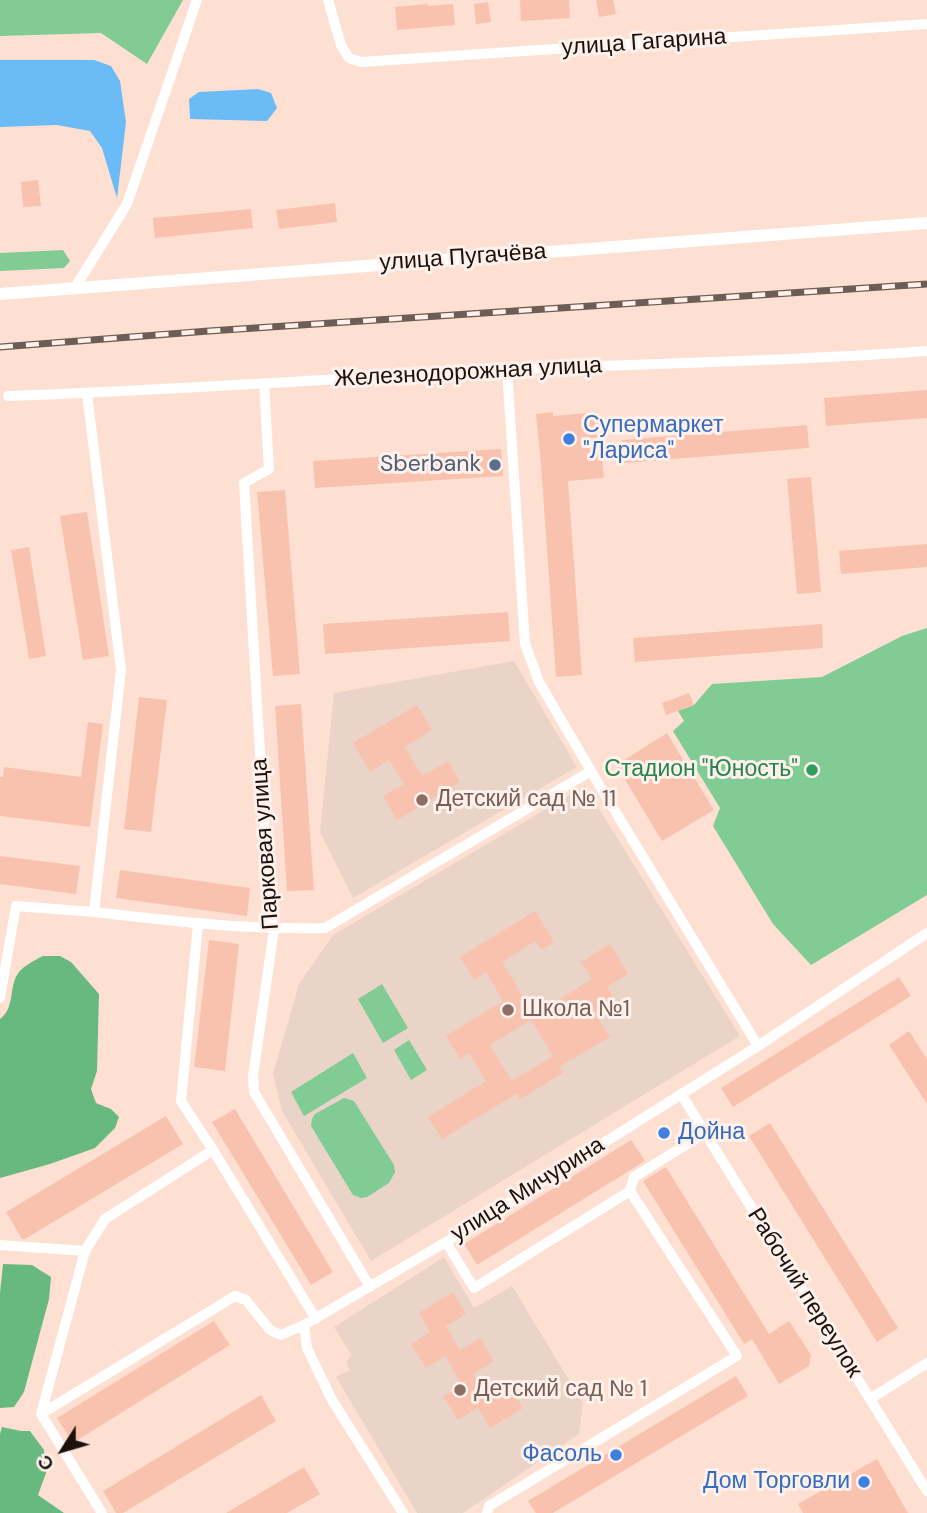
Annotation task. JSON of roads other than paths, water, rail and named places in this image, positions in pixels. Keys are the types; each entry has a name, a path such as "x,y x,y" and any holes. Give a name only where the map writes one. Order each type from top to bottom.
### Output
{"street":[{"path":"74,289 127,204 197,0"},
{"name":"улица Гагарина","path":"328,0 341,45 349,58 361,62 927,24"},
{"name":"улица Пугачёва","path":"0,294 927,223"},
{"name":"Железнодорожная улица","path":"8,396 508,370 819,359 927,351"},
{"path":"508,370 525,644 539,682 758,1046"},
{"name":"Парковая улица","path":"264,383 269,469 244,483 269,904 274,929 253,1076 254,1092 370,1287"},
{"path":"87,393 121,670 94,912"},
{"path":"0,998 16,906 198,924 274,929 325,928 592,771"},
{"path":"198,924 181,1101 316,1319"},
{"name":"улица Мичурина","path":"41,1413 235,1296 246,1300 270,1330 281,1335 316,1319 446,1242 758,1046 927,933"},
{"name":"Рабочий переулок","path":"681,1094 927,1491"},
{"path":"446,1242 474,1288 630,1191 634,1178 705,1133"},
{"path":"102,1513 41,1413 85,1251 105,1219 213,1150"},
{"path":"487,1513 489,1506 737,1356 630,1191"},
{"path":"0,1245 85,1251"},
{"path":"304,1325 307,1348 332,1400 402,1513"},
{"path":"870,1399 927,1363"}],"water":[{"path":"0,60 94,60 111,66 120,81 126,122 117,198 102,148 90,131 57,125 0,127"},
{"path":"258,89 271,93 277,108 267,121 190,119 189,99 199,92"}],"railway":[{"path":"0,347 927,284"}],"place":[{"name":"Супермаркет \"Лариса\"","path":"569,439"},
{"name":"Sberbank","path":"495,465"},
{"name":"Стадион \"Юность\"","path":"812,770"},
{"name":"Детский сад № 11","path":"422,800"},
{"name":"Школа №1","path":"508,1010"},
{"name":"Дойна","path":"664,1133"},
{"name":"Детский сад № 1","path":"460,1390"},
{"name":"Фасоль","path":"616,1455"},
{"name":"Дом Торговли","path":"864,1482"}]}
